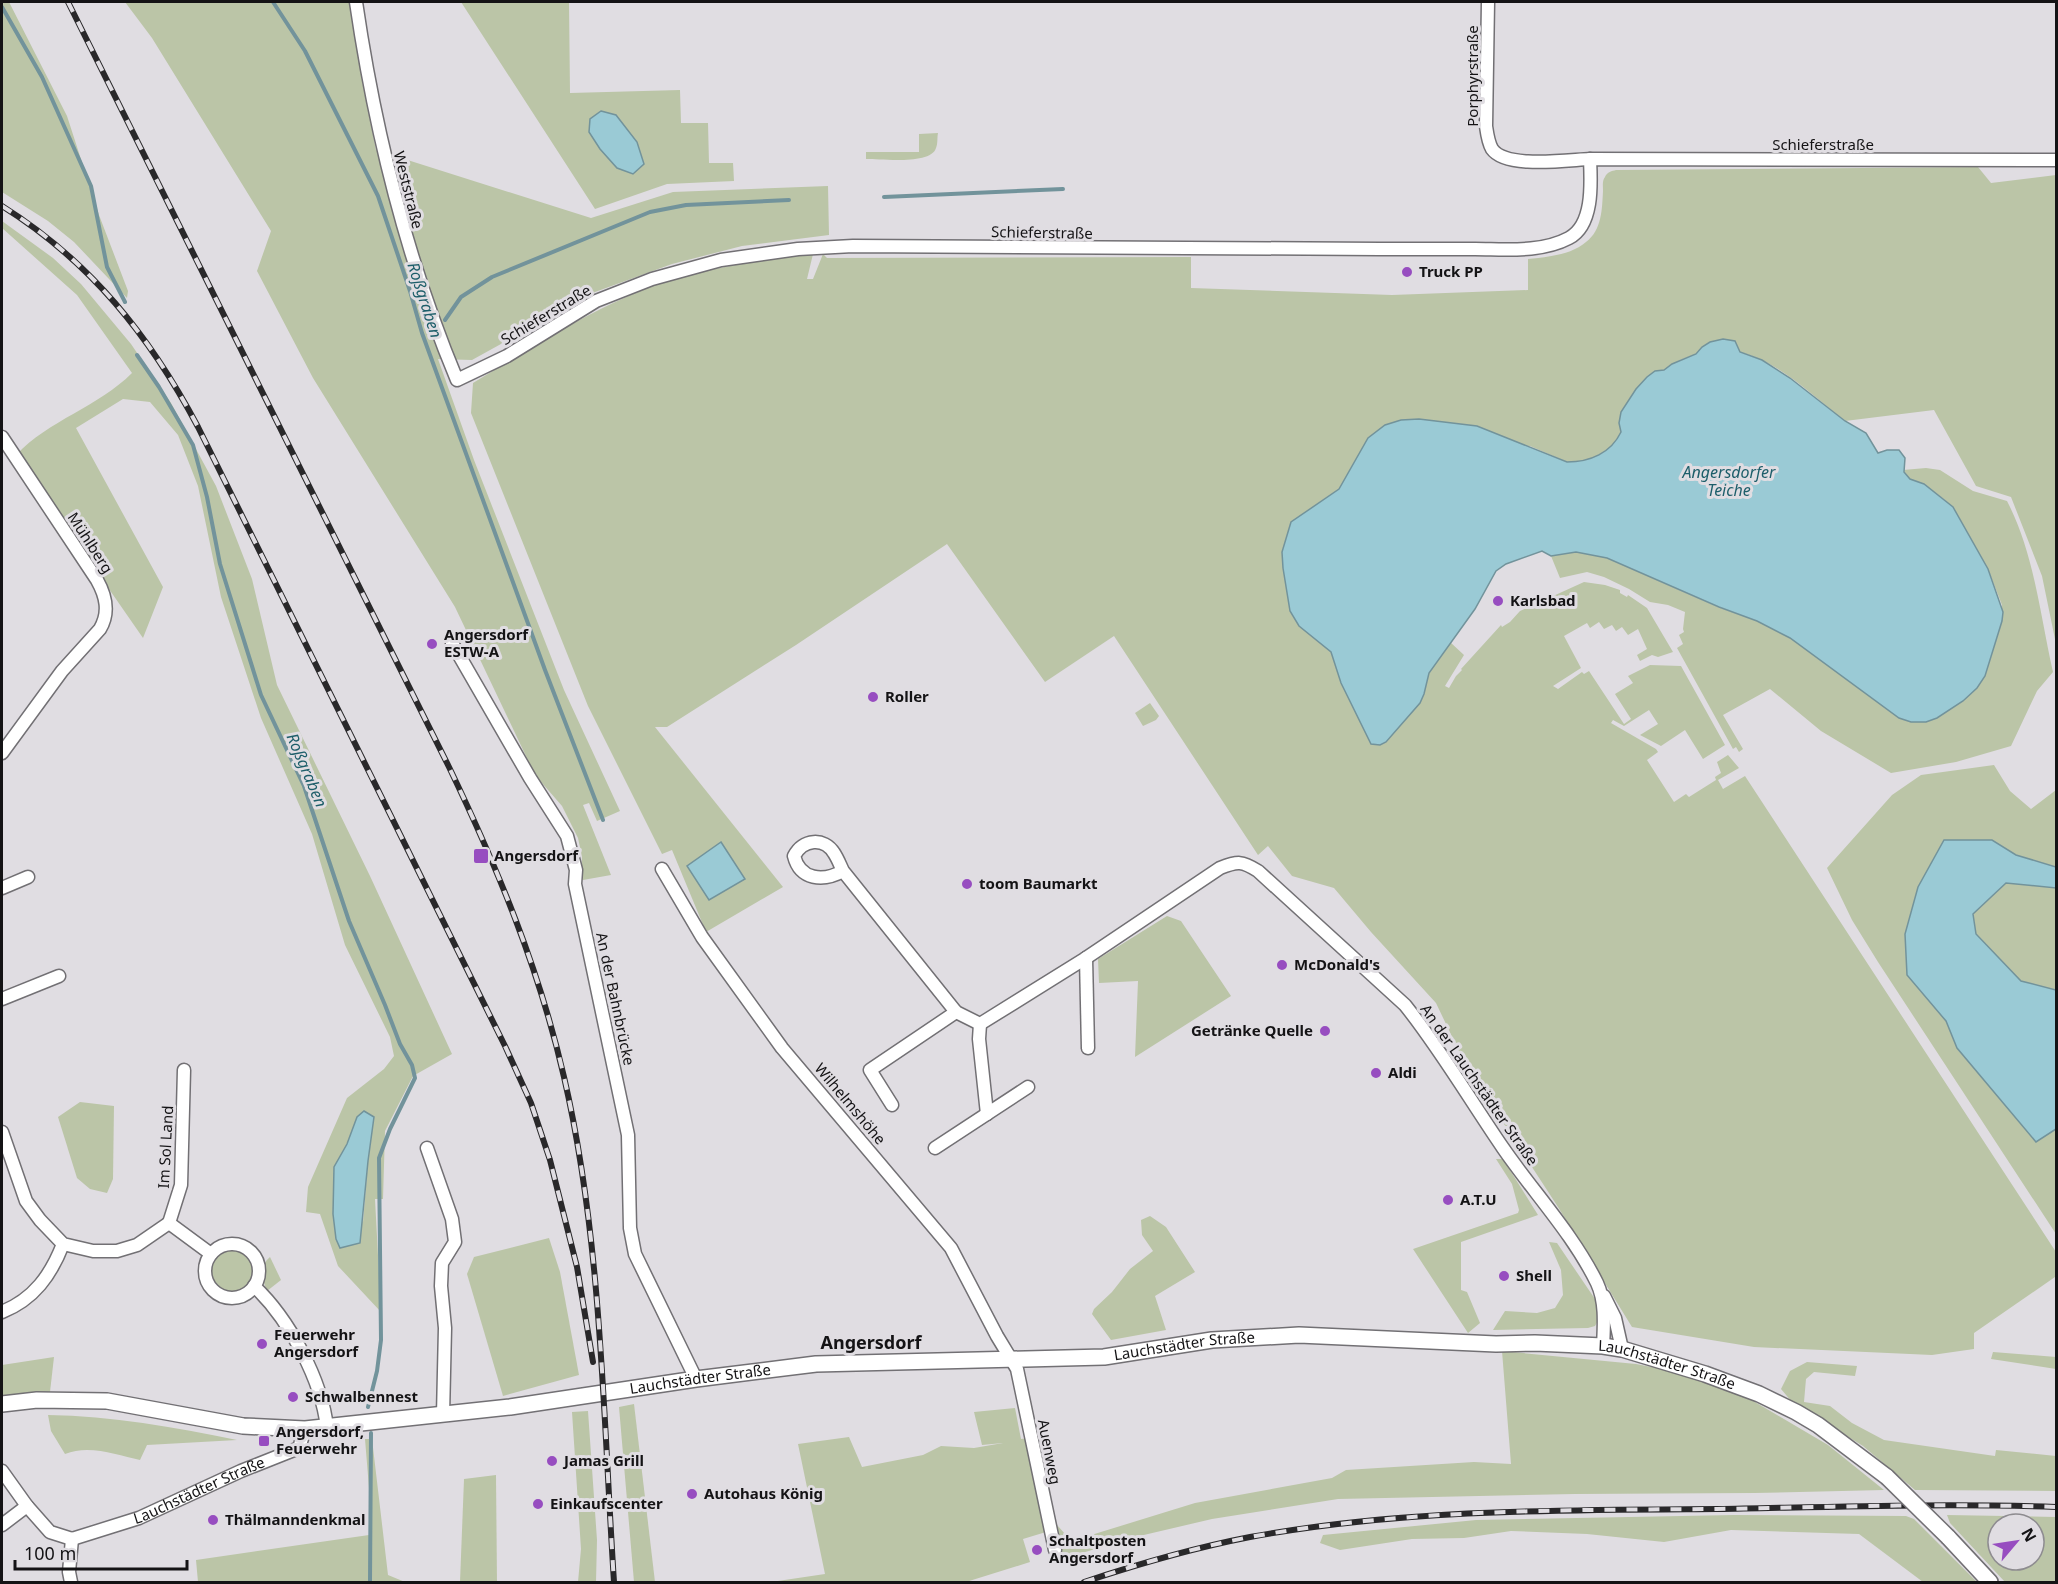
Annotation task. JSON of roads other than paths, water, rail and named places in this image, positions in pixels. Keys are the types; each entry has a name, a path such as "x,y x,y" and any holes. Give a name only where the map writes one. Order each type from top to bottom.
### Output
{"main road":[{"name":"Lauchstädter Straße","path":"2,1404 37,1400 107,1401 243,1426 304,1429 443,1415 580,1397 696,1378 846,1362 1104,1357 1212,1340 1299,1335 1603,1346 1622,1349 1705,1374 1759,1394 1796,1412 1854,1451 1887,1478 1948,1537 1990,1582"}],"street":[{"name":"Weststraße","path":"356,2 368,82 384,157 403,229 432,321 457,380"},
{"name":"Porphyrstraße","path":"1488,2 1486,126 1493,150"},
{"name":"Schieferstraße","path":"1493,150 1502,157 1515,161 1590,159 2056,160"},
{"name":"Schieferstraße","path":"457,380 507,356 596,301 652,279 721,260 798,249 853,246 1228,250 1518,249 1556,244 1572,237 1583,224 1590,202 1590,159"},
{"name":"Mühlberg","path":"2,437 97,580 104,592 106,612 100,629 62,671 2,753"},
{"name":"An der Bahnbrücke","path":"452,643 567,836 573,853 576,870 575,884 628,1135 630,1228 635,1254 696,1378"},
{"name":"An der Lauchstädter Straße","path":"980,1024 1086,958 1220,868 1232,863 1244,862 1258,871 1365,968 1426,1031 1504,1149 1558,1221 1598,1285 1603,1306 1603,1346"},
{"name":"Wilhelmshöhe","path":"662,869 702,937 783,1048 951,1248 1011,1360"},
{"path":"843,871 956,1012 980,1024 979,1039 987,1114"},
{"path":"2,888 28,877"},
{"path":"1086,958 1088,1048"},
{"path":"2,999 59,976"},
{"path":"892,1105 870,1070 956,1012"},
{"name":"Im Sol Land","path":"169,1223 181,1185 184,1070"},
{"path":"935,1148 1028,1087"},
{"path":"2,1132 26,1201 63,1244 93,1251 117,1251 136,1245 169,1223 211,1254"},
{"path":"428,1148 453,1220 455,1242 442,1263 441,1286 445,1328 443,1415"},
{"path":"2,1312 23,1301 46,1279 63,1244"},
{"path":"233,1244 248,1250 257,1264 257,1279 254,1286 238,1297 219,1295 205,1276 205,1268 211,1254 225,1245 233,1244"},
{"path":"1598,1285 1615,1318 1622,1349"},
{"path":"254,1286 301,1350 322,1398 327,1428"},
{"name":"Auenweg","path":"1011,1360 1017,1369 1055,1550"},
{"name":"Lauchstädter Straße","path":"72,1539 139,1518 299,1448 304,1429"},
{"path":"2,1471 27,1506 50,1532 72,1539 69,1572 71,1582"},
{"path":"2,1525 27,1506"}],"water":[{"path":"601,111 616,115 637,142 644,164 633,174 617,168 589,132 590,119"},
{"name":"Angersdorfer Teiche","path":"1723,339 1735,341 1740,352 1762,360 1790,378 1845,421 1866,433 1878,453 1899,450 1905,458 1904,472 1910,479 1924,484 1953,507 1988,569 2003,612 1985,676 1977,688 1963,701 1937,718 1926,722 1911,722 1899,718 1790,638 1757,621 1719,607 1607,558 1576,552 1551,556 1542,551 1506,564 1496,571 1475,609 1429,673 1420,703 1386,742 1380,745 1371,744 1341,683 1331,652 1299,626 1290,611 1282,552 1291,522 1339,489 1368,438 1385,425 1401,420 1419,419 1477,426 1567,462 1592,458 1606,451 1617,439 1621,432 1619,423 1621,412 1647,377 1655,371 1664,370 1696,354 1710,342"},
{"path":"1944,840 1992,840 2016,855 2056,867 2056,888 2006,883 1973,914 1976,934 2021,981 2056,990 2056,1129 2036,1142 1957,1048 1946,1021 1907,975 1905,934 1918,887"},
{"path":"721,842 745,879 709,900 687,866"},
{"path":"364,1111 374,1117 360,1243 340,1248 336,1239 333,1214 334,1167 347,1144 357,1117"}],"waterway":[{"name":"Roßgraben","path":"273,2 305,51 378,196 422,333 545,670 603,820"},
{"name":"Roßgraben","path":"2,7 42,77 91,186 107,267 125,302"},
{"path":"884,197 1063,189"},
{"path":"445,320 461,297 492,277 650,212 686,205 789,200"},
{"name":"Roßgraben","path":"137,355 193,445 207,497 220,564 261,695 304,786 349,921 400,1044 412,1065 415,1078 390,1129 379,1158 381,1340 377,1371 368,1407"},
{"path":"370,1582 371,1433"}],"railway":[{"path":"68,2 449,767 484,842 529,957 554,1036 564,1077 577,1139 586,1202 599,1328 614,1582"},
{"path":"2,206 63,251 115,303 160,362 198,427 505,1046 531,1103 550,1160 577,1267 593,1362"},
{"path":"1084,1582 1166,1557 1250,1537 1308,1528 1424,1516 1541,1511 1929,1505 2056,1507"}],"place":[{"name":"Truck PP","path":"1407,272"},
{"name":"Karlsbad","path":"1498,601"},
{"name":"Angersdorf ESTW-A","path":"432,644"},
{"name":"Roller","path":"873,697"},
{"name":"Angersdorf","path":"481,856"},
{"name":"toom Baumarkt","path":"967,884"},
{"name":"McDonald's","path":"1282,965"},
{"name":"Getränke Quelle","path":"1325,1031"},
{"name":"Aldi","path":"1376,1073"},
{"name":"A.T.U","path":"1448,1200"},
{"name":"Shell","path":"1504,1276"},
{"name":"Feuerwehr Angersdorf","path":"262,1344"},
{"name":"Schwalbennest","path":"293,1397"},
{"name":"Angersdorf, Feuerwehr","path":"264,1441"},
{"name":"Jamas Grill","path":"552,1461"},
{"name":"Autohaus König","path":"692,1494"},
{"name":"Einkaufscenter","path":"538,1504"},
{"name":"Thälmanndenkmal","path":"213,1520"},
{"name":"Schaltposten Angersdorf","path":"1037,1550"}],"district":[{"name":"Angersdorf","path":"871,1343"}]}
